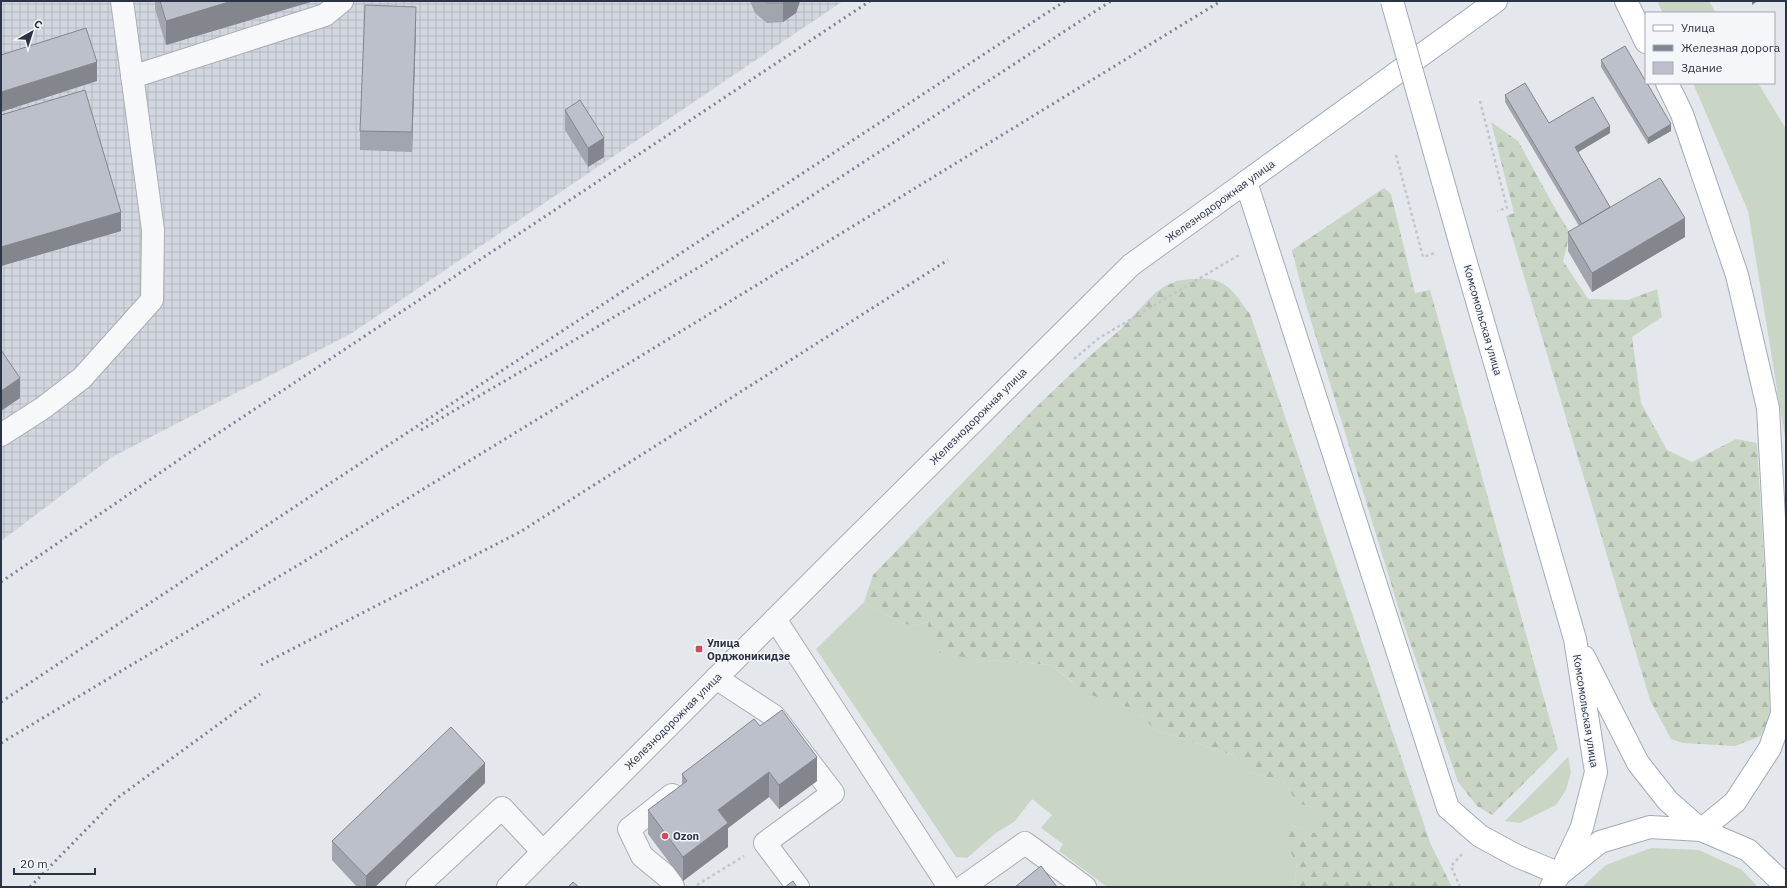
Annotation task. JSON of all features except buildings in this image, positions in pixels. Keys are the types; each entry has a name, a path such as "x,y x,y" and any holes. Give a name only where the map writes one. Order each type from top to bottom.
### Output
{"main road":[{"name":"Комсомольская улица","path":"1392,1 1575,638 1596,772 1582,827 1555,880"},
{"name":"Железнодорожная улица","path":"1246,182 1496,1"},
{"path":"1626,1 1645,40"},
{"path":"1667,84 1682,114 1737,275 1768,408 1778,591 1782,714 1770,748 1735,802 1701,830"},
{"path":"1246,182 1448,808 1480,836 1517,856 1555,880 1600,842 1650,827 1701,830 1748,850 1786,886"},
{"name":"Комсомольская улица","path":"1575,638 1638,763 1668,800 1701,830"}],"street":[{"path":"1,435 43,408 82,378 152,300 153,230 122,1"},
{"path":"132,77 325,15 342,1"},
{"name":"Железнодорожная улица","path":"508,887 1131,265 1246,182"},
{"path":"775,619 949,887"},
{"path":"716,678 774,716 833,793 765,843 798,887"},
{"path":"755,731 774,716"},
{"path":"673,887 670,879 642,856 629,829 685,785"},
{"path":"418,887 502,808 543,852"},
{"path":"963,887 1025,843 1086,887"}],"path":[{"path":"1480,101 1507,208 1496,211"},
{"path":"1396,155 1423,257 1435,253"},
{"path":"1069,364 1099,338 1239,255"},
{"path":"1460,887 1451,866 1480,836"},
{"path":"694,887 765,843"}],"shaded area":[{"path":"1,1 843,1 352,333 112,457 1,541"}],"green space":[{"path":"1657,1 1709,1 1715,12 1662,12"},
{"path":"1693,84 1759,84 1786,129 1786,444 1748,211"},
{"path":"1491,122 1518,141 1570,233 1563,261 1588,299 1628,300 1657,289 1662,317 1632,337 1641,403 1667,450 1692,462 1736,439 1757,443 1766,596 1770,715 1761,736 1735,746 1683,743 1671,739 1650,700 1506,216 1514,213"},
{"path":"1384,188 1391,194 1415,293 1430,290 1558,749 1492,815 1477,806 1458,782 1400,613 1304,298 1292,250"},
{"path":"1189,279 1208,279 1220,282 1235,294 1250,314 1431,845 1452,887 1294,887 1297,864 1282,836 1290,825 1318,834 1318,809 1297,803 1285,783 1246,771 1233,755 1155,730 1138,712 1120,704 1088,694 1051,665 974,659 940,653 926,637 929,621 915,626 901,623 864,602 873,575 1034,409 1092,354 1121,329 1155,293 1165,286 1177,281"},
{"path":"864,602 901,623 915,626 930,621 974,659 1051,665 1072,682 1138,712 1155,730 1233,755 1246,771 1285,783 1297,803 1318,809 1318,835 1291,825 1297,864 1294,887 1107,887 1059,851 1063,844 1041,828 1052,815 1032,799 1015,821 996,833 967,858 956,857 816,649"},
{"path":"1568,757 1571,772 1566,790 1556,805 1520,823 1505,821"},
{"path":"1651,848 1699,850 1742,870 1758,887 1582,887 1606,865"}],"railway":[{"path":"1,582 202,444 870,1"},
{"path":"1,702 326,486 1065,1"},
{"path":"421,430 701,266 790,210 1111,1"},
{"path":"1,743 340,540 1221,1"},
{"path":"261,665 520,532 948,260"},
{"path":"30,887 116,799 260,694"}],"place":[{"name":"Улица Орджоникидзе","path":"699,649"},
{"name":"Ozon","path":"665,836"}]}
